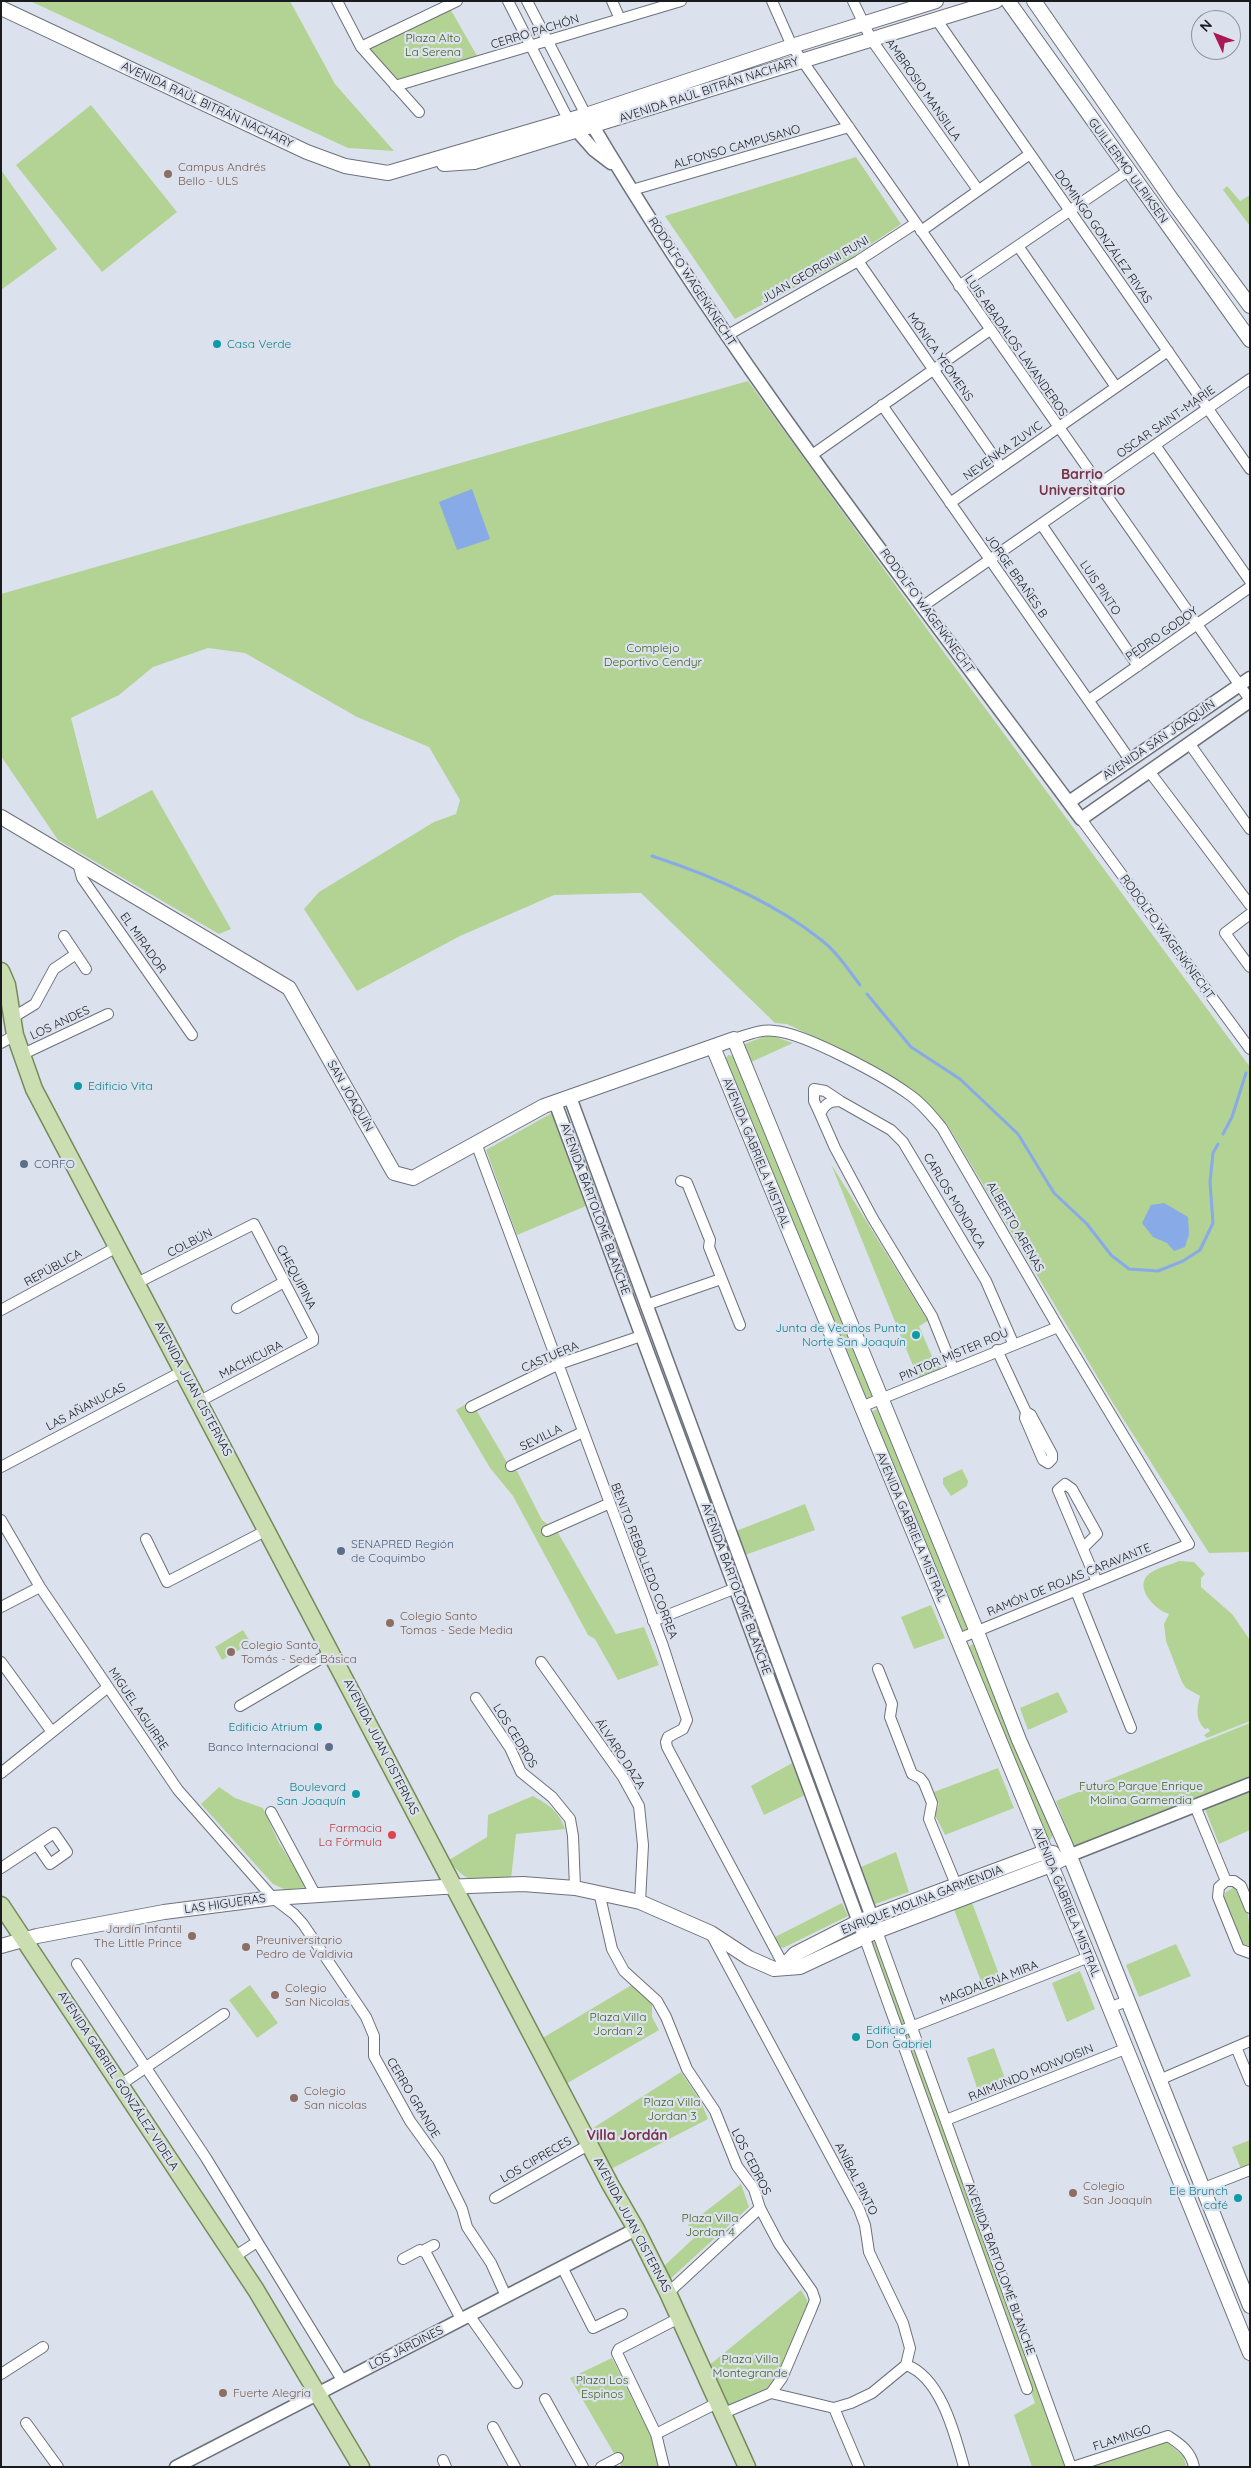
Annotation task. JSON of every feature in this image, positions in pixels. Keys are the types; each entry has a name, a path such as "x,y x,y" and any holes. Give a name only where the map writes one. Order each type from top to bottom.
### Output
{"main road":[{"name":"AVENIDA RAÚL BITRÁN NACHARY","path":"420,165 474,162 576,132 590,121 792,46 936,1"},
{"name":"AVENIDA RAÚL BITRÁN NACHARY","path":"1,8 307,152 345,166 388,173 420,165 568,119 590,121 802,60 996,1"},
{"name":"GUILLERMO ULRIKSEN","path":"1008,1 1250,340"},
{"name":"GUILLERMO ULRIKSEN","path":"1034,1 1172,200 1250,306"},
{"path":"1036,42 1035,31 1040,24 1048,25 1053,29"},
{"name":"SAN JOAQUÍN","path":"1,817 288,988 394,1173 413,1178 556,1102 734,1039"},
{"name":"AVENIDA JUAN CISTERNAS","path":"1,971 5,999 12,1018 8,1039 22,1055 34,1089 332,1652 452,1886 636,2230 722,2408 747,2467"},
{"name":"AVENIDA GABRIELA MISTRAL","path":"734,1039 977,1632 1019,1740 1065,1844 1068,1856 1249,2303"},
{"name":"AVENIDA GABRIELA MISTRAL","path":"713,1047 1089,1957 1250,2353"},
{"name":"ENRIQUE MOLINA GARMENDIA","path":"784,1966 795,1954 866,1919 957,1885 1048,1859 1068,1856"},
{"name":"ENRIQUE MOLINA GARMENDIA","path":"452,1886 523,1884 599,1892 640,1902 711,1933 768,1968 800,1967 870,1934 962,1899 1048,1859"},
{"name":"LAS HIGUERAS","path":"1,1946 25,1939 164,1912 315,1894 452,1886"},
{"name":"AVENIDA GABRIEL GONZÁLEZ VIDELA","path":"1,1905 234,2257 318,2392 361,2467"}],"street":[{"path":"337,1 361,47 419,112"},
{"path":"361,47 457,1"},
{"name":"RODOLFO WAGENKNECHT","path":"508,1 529,46 576,132 615,166"},
{"name":"RODOLFO WAGENKNECHT","path":"527,1 615,166 726,336 1250,1049"},
{"path":"612,1 620,19"},
{"name":"CERRO PACHÓN","path":"395,86 681,1"},
{"name":"LUIS ABADALOS LAVANDEROS","path":"772,1 792,46 1197,624 1245,682 1250,701"},
{"name":"AMBROSIO MANSILLA","path":"853,1 871,39 978,190"},
{"name":"DOMINGO GONZÁLEZ RIVAS","path":"936,19 1250,469"},
{"name":"ALFONSO CAMPUSANO","path":"632,190 849,127"},
{"name":"JUAN GEORGINI RUNI","path":"726,336 918,227 978,190 1030,154"},
{"path":"959,286 1128,171"},
{"path":"1018,246 1116,388"},
{"name":"MÓNICA YEOMENS","path":"858,261 1001,467"},
{"path":"812,455 990,330"},
{"name":"NEVENKA ZUVIC","path":"950,503 1168,351"},
{"name":"OSCAR SAINT-MARIE","path":"923,606 1250,379"},
{"name":"JORGE BRAÑES B","path":"882,405 1130,760"},
{"path":"1156,445 1250,581"},
{"name":"LUIS PINTO","path":"1041,524 1138,666"},
{"name":"PEDRO GODOY","path":"1089,700 1250,587"},
{"name":"AVENIDA SAN JOAQUÍN","path":"1069,802 1245,682"},
{"name":"AVENIDA SAN JOAQUÍN","path":"1081,819 1250,701"},
{"path":"1189,744 1250,828"},
{"path":"1150,771 1250,904"},
{"name":"EL MIRADOR","path":"78,863 82,878 192,1035"},
{"path":"1250,914 1225,934 1250,967"},
{"path":"64,936 86,969"},
{"name":"LOS ANDES","path":"12,1018 35,1004 54,969 76,954"},
{"name":"LOS ANDES","path":"22,1055 108,1014"},
{"name":"ALBERTO ARENAS","path":"734,1039 760,1030 788,1033 823,1048 908,1093 925,1108 942,1128 1058,1327 1189,1544"},
{"name":"CARLOS MONDACA","path":"953,1368 932,1316 872,1217 835,1148 814,1101 814,1089 825,1091 891,1130 904,1142 986,1281 1014,1343"},
{"name":"AVENIDA BARTOLOMÉ BLANCHE","path":"570,1097 747,1573 816,1787"},
{"path":"820,1114 824,1106 830,1101 840,1101"},
{"name":"AVENIDA BARTOLOMÉ BLANCHE","path":"556,1102 641,1336 736,1588 816,1787 866,1919 898,2032 1027,2389"},
{"name":"BENITO REBOLLEDO CORREA","path":"476,1143 559,1364 608,1504 653,1621 687,1720 684,1729 668,1737 667,1747 784,1966"},
{"path":"680,1181 687,1183 710,1240 709,1247 740,1325"},
{"name":"CHEQUIPINA","path":"254,1224 313,1337 313,1341"},
{"name":"COLBÚN","path":"137,1283 254,1224"},
{"name":"REPÚBLICA","path":"1,1310 117,1247"},
{"path":"646,1305 721,1278"},
{"path":"237,1308 284,1282"},
{"name":"PINTOR MISTER ROU","path":"861,1407 1014,1343 1058,1327"},
{"name":"CASTUERA","path":"471,1407 559,1364 641,1336"},
{"name":"MACHICURA","path":"200,1401 313,1341"},
{"path":"997,1350 1026,1412"},
{"name":"LAS AÑANUCAS","path":"1,1467 183,1371"},
{"name":"SEVILLA","path":"511,1466 582,1432"},
{"path":"1083,1548 1097,1534 1072,1489 1065,1484 1058,1490 1097,1582"},
{"path":"547,1531 608,1504"},
{"name":"MIGUEL AGUIRRE","path":"1,1520 40,1587 178,1790 273,1898"},
{"path":"146,1539 167,1582 267,1530"},
{"name":"RAMÓN DE ROJAS CARAVANTE","path":"958,1639 1189,1544"},
{"path":"1,1607 40,1587"},
{"path":"653,1621 736,1588"},
{"path":"1076,1591 1131,1728"},
{"path":"240,1706 332,1652"},
{"path":"1,1662 52,1732"},
{"name":"ÁLVARO DAZA","path":"541,1662 623,1777 639,1806 643,1845 640,1902"},
{"path":"878,1669 892,1704 890,1717 912,1774 920,1778 924,1783 932,1803 929,1819 962,1899"},
{"path":"1,1773 108,1688"},
{"name":"LOS CEDROS","path":"476,1698 510,1748 521,1772 552,1797 570,1819 573,1836 575,1888"},
{"name":"ENRIQUE MOLINA GARMENDIA","path":"1068,1856 1250,1784"},
{"path":"1195,1806 1226,1881"},
{"path":"271,1812 315,1894"},
{"path":"1,1868 37,1845"},
{"path":"1250,1908 1241,1886 1234,1880 1226,1881 1218,1887 1218,1897 1239,1949 1250,1953"},
{"name":"LOS CEDROS","path":"599,1892 612,1949 624,1971 657,2001 666,2017 687,2069 712,2105 737,2166 754,2189 760,2208 779,2244 812,2291 815,2300 782,2378 771,2393"},
{"name":"CERRO GRANDE","path":"273,1898 294,1914 303,1924 366,2017 374,2036 374,2056 378,2064 410,2121 438,2160 462,2209 467,2228 491,2263 506,2296"},
{"name":"ANÍBAL PINTO","path":"711,1933 859,2209 865,2225 869,2252 903,2323 910,2348 906,2365"},
{"name":"AVENIDA BARTOLOMÉ BLANCHE","path":"870,1934 912,2026 1072,2467"},
{"name":"MAGDALENA MIRA","path":"898,2032 1089,1957"},
{"path":"77,1964 206,2158 342,2380"},
{"path":"1109,2008 1127,2001"},
{"path":"120,2085 224,2014"},
{"path":"1159,2080 1250,2041"},
{"path":"1236,2047 1250,2081"},
{"name":"RAIMUNDO MONVOISIN","path":"946,2120 1125,2049"},
{"path":"914,2076 928,2070"},
{"name":"LOS CIPRECES","path":"495,2198 590,2144"},
{"path":"1204,2188 1250,2170"},
{"path":"668,2294 760,2208"},
{"name":"LOS JARDINES","path":"176,2467 562,2266 636,2230"},
{"path":"234,2257 257,2242"},
{"path":"426,2253 426,2249 434,2245"},
{"path":"403,2259 420,2250 426,2253 465,2317 517,2383"},
{"path":"562,2266 593,2328 622,2314"},
{"path":"1232,2309 1249,2303"},
{"path":"664,2467 656,2434 617,2353 619,2349 679,2318"},
{"path":"1,2374 43,2348"},
{"path":"656,2434 722,2408 771,2393 834,2408 872,2393 906,2365 914,2367 926,2379 939,2397 956,2437 964,2467"},
{"path":"545,2399 583,2467"},
{"path":"834,2408 859,2467"},
{"path":"26,2423 58,2467"},
{"path":"493,2427 515,2467"},
{"name":"FLAMINGO","path":"1072,2467 1168,2436 1181,2444 1191,2455 1194,2467"},
{"path":"601,2467 618,2458"}],"green space":[{"path":"30,1 290,1 335,84 394,151 348,148"},
{"name":"Plaza Alto La Serena","path":"448,5 480,61 395,86 361,47"},
{"path":"91,105 177,212 102,272 16,165"},
{"path":"856,157 901,224 849,259 735,319 665,216"},
{"path":"1,170 57,249 1,290"},
{"path":"1227,186 1240,201 1250,195 1250,226 1223,190"},
{"name":"Complejo Deportivo Cendyr","path":"748,381 940,647 1250,1067 1250,1552 1209,1553 1113,1403 947,1124 904,1084 850,1054 787,1024 775,1023 641,893 554,895 460,936 357,991 304,909 319,892 434,822 456,814 460,800 429,747 357,717 245,653 208,648 153,667 119,695 71,718 97,819 152,790 231,929 219,934 58,840 1,756 1,594"},
{"path":"772,1036 793,1043 749,1063 743,1048 745,1044 763,1037"},
{"path":"728,1055 734,1056 873,1396 865,1399 725,1060"},
{"path":"552,1113 586,1206 517,1235 486,1150"},
{"path":"831,1164 928,1321 919,1326 933,1359 940,1356 942,1366 939,1370 918,1378"},
{"path":"471,1401 512,1471 517,1471 542,1520 557,1531 616,1634 644,1627 659,1665 618,1680 595,1639 588,1635 513,1496 490,1468 456,1410"},
{"path":"877,1409 969,1628 960,1632 869,1413"},
{"path":"962,1469 968,1481 967,1486 951,1496 943,1484 943,1478"},
{"path":"805,1504 815,1530 745,1555 736,1531"},
{"path":"1179,1561 1194,1562 1205,1574 1201,1578 1201,1587 1232,1614 1250,1640 1250,1721 1207,1738 1204,1735 1210,1731 1208,1728 1205,1729 1198,1718 1200,1696 1186,1688 1182,1682 1166,1641 1164,1624 1169,1614 1163,1612 1152,1603 1143,1585 1145,1579 1152,1572"},
{"path":"931,1605 945,1638 914,1649 901,1617"},
{"path":"243,1630 251,1643 222,1660 215,1647"},
{"path":"976,1643 1053,1835 1050,1840 1045,1838 967,1647"},
{"path":"1058,1692 1068,1712 1028,1730 1020,1708"},
{"name":"Futuro Parque Enrique Molina Garmendia","path":"1250,1723 1250,1777 1074,1847 1056,1801"},
{"path":"792,1763 805,1795 764,1815 751,1786"},
{"path":"998,1768 1014,1808 945,1835 935,1815 939,1804 934,1792"},
{"path":"219,1787 235,1798 263,1808 279,1843 307,1887 286,1890 273,1884 201,1804"},
{"path":"1250,1790 1250,1830 1219,1844 1205,1809"},
{"path":"533,1796 553,1809 565,1829 516,1834 511,1879 483,1881 462,1875 449,1860 487,1837 488,1815"},
{"path":"896,1852 909,1892 875,1904 861,1867"},
{"path":"1233,1888 1239,1892 1246,1906 1250,1946 1242,1944 1223,1899 1226,1892"},
{"path":"971,1900 1003,1985 985,1992 953,1907"},
{"path":"842,1903 848,1916 783,1948 778,1945 775,1937"},
{"path":"875,1941 1066,2467 1032,2467 1014,2415 1035,2403 870,1942"},
{"path":"1176,1944 1191,1976 1139,1997 1126,1965"},
{"path":"1080,1971 1095,2009 1067,2022 1052,1983"},
{"name":"Plaza Villa Jordan 2","path":"635,1983 652,1998 652,2017 659,2030 564,2085 541,2039"},
{"path":"250,1985 278,2023 257,2038 229,2000"},
{"path":"994,2048 1008,2087 980,2097 967,2058"},
{"name":"Plaza Villa Jordan 3","path":"681,2072 701,2102 708,2119 611,2169 590,2130"},
{"path":"1250,2140 1250,2166 1241,2169 1232,2147"},
{"name":"Plaza Villa Jordan 4","path":"741,2184 749,2207 670,2279 663,2267 695,2237 688,2225"},
{"name":"Plaza Villa Montegrande","path":"801,2290 807,2300 807,2306 772,2386 726,2407 707,2367"},
{"name":"Plaza Los Espinos","path":"612,2358 651,2436 659,2467 622,2467 570,2378"},
{"path":"1166,2441 1183,2456 1187,2467 1080,2467"}],"water":[{"path":"472,489 490,539 457,550 439,502"},
{"path":"1164,1203 1188,1217 1189,1234 1185,1247 1174,1251 1167,1243 1153,1237 1142,1223 1151,1205"}],"waterway":[{"path":"652,856 740,890 782,913 826,944 860,985"},
{"path":"867,994 911,1047 960,1079 1018,1134 1054,1193 1087,1224 1111,1255 1129,1269 1158,1271 1183,1261 1200,1250 1213,1223 1210,1182 1213,1153 1218,1144"},
{"path":"1223,1134 1232,1117 1246,1073"}],"place":[{"name":"Campus Andrés Bello - ULS","path":"168,174"},
{"name":"Casa Verde","path":"217,344"},
{"name":"Edificio Vita","path":"78,1086"},
{"name":"CORFO","path":"24,1164"},
{"name":"Junta de Vecinos Punta Norte San Joaquín","path":"916,1335"},
{"name":"SENAPRED Región de Coquimbo","path":"341,1551"},
{"name":"Colegio Santo Tomas - Sede Media","path":"390,1623"},
{"name":"Colegio Santo Tomás - Sede Básica","path":"231,1652"},
{"name":"Edificio Atrium","path":"318,1727"},
{"name":"Banco Internacional","path":"329,1747"},
{"name":"Boulevard San Joaquín","path":"356,1794"},
{"name":"Farmacia La Fórmula","path":"392,1835"},
{"name":"Jardín Infantil The Little Prince","path":"192,1936"},
{"name":"Preuniversitario Pedro de Valdivia","path":"246,1947"},
{"name":"Colegio San Nicolas","path":"275,1995"},
{"name":"Edificio Don Gabriel","path":"856,2037"},
{"name":"Colegio San nicolas","path":"294,2098"},
{"name":"Colegio San Joaquín","path":"1073,2193"},
{"name":"Ele Brunch café","path":"1238,2198"},
{"name":"Fuerte Alegria","path":"223,2393"}],"district":[{"name":"Barrio Universitario","path":"1082,484"},
{"name":"Villa Jordán","path":"627,2136"}]}
